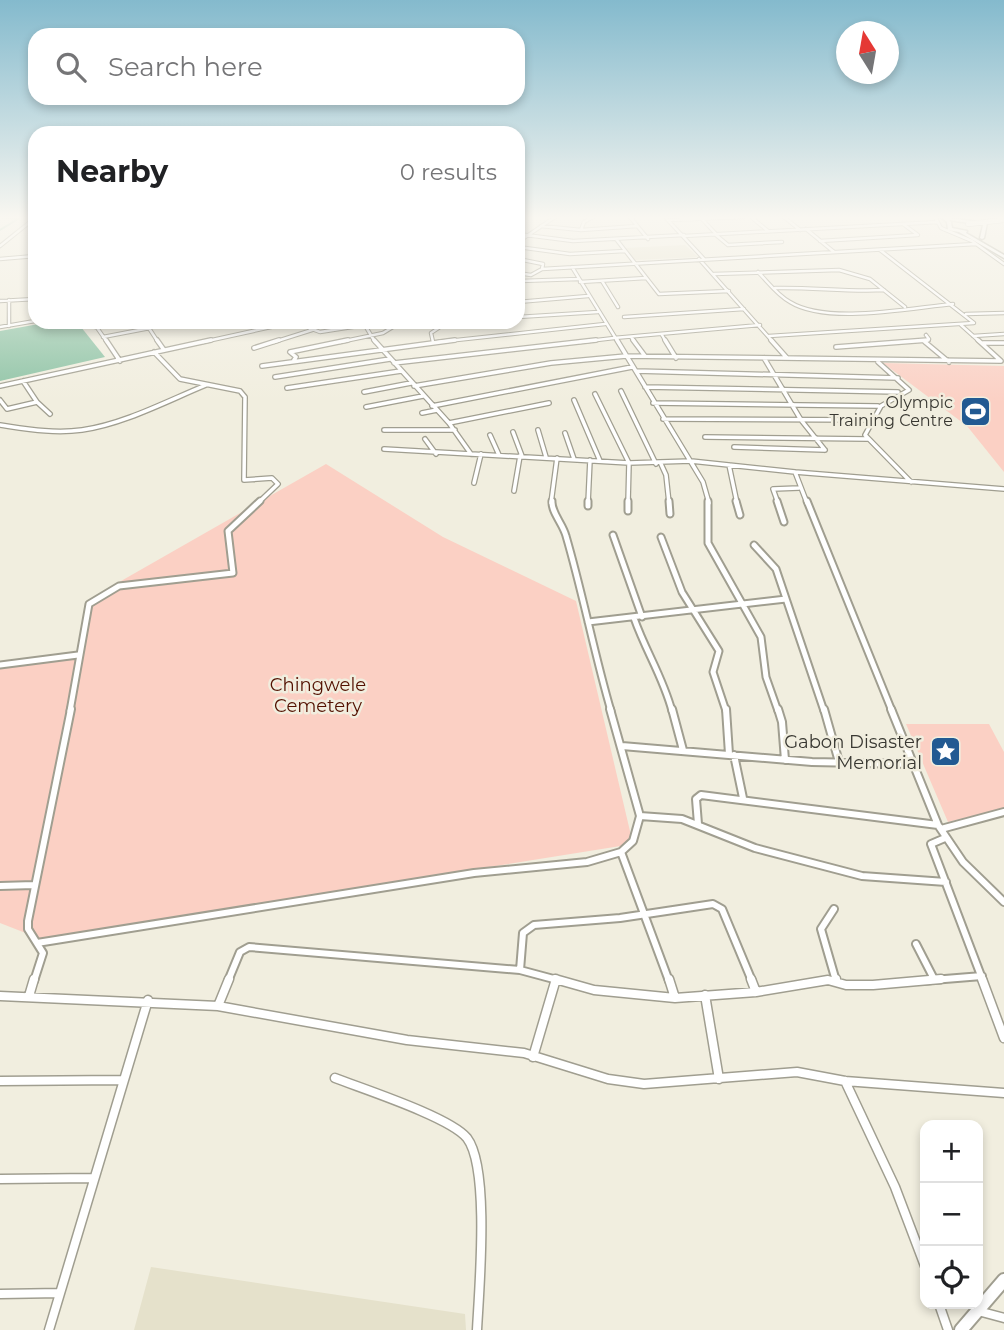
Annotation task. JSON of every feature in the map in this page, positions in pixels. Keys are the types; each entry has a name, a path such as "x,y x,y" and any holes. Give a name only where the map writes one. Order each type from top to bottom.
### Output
{"street":[{"path":"525,282 631,279"},
{"path":"648,279 661,295 729,292"},
{"path":"718,279 787,358"},
{"path":"766,279 794,305 813,310 835,312 953,304"},
{"path":"869,279 905,307"},
{"path":"769,336 975,322 918,279"},
{"path":"579,281 703,482 709,503 708,543 764,645 764,666 782,722 785,760"},
{"path":"602,281 618,307"},
{"path":"775,288 821,287 835,292 884,290"},
{"path":"525,301 588,296"},
{"path":"0,301 28,299"},
{"path":"9,300 9,326"},
{"path":"624,317 744,309"},
{"path":"525,317 598,312"},
{"path":"966,314 1004,313"},
{"path":"0,327 28,322"},
{"path":"262,366 381,348 605,324"},
{"path":"364,392 551,363 626,356 949,362 1001,360 961,325"},
{"path":"275,377 392,361 760,326"},
{"path":"97,329 120,360"},
{"path":"103,337 144,329"},
{"path":"150,329 164,350"},
{"path":"0,386 262,329"},
{"path":"254,348 312,330 322,332 336,329"},
{"path":"367,329 370,336 455,430 471,454"},
{"path":"293,361 296,357 289,352 307,346 370,336 390,329"},
{"path":"433,342 431,332 434,329"},
{"path":"973,336 1004,334"},
{"path":"662,335 676,358"},
{"path":"925,342 929,339 926,335"},
{"path":"631,337 645,356"},
{"path":"836,347 925,342 949,362"},
{"path":"982,343 1004,344"},
{"path":"29,996 43,953 28,929 34,886 62,759 89,604 116,588 146,581 181,580 233,573 235,570 228,531 278,484 272,478 244,480 245,397 234,389 178,378 154,352"},
{"path":"734,447 825,450 801,420 764,358"},
{"path":"645,387 898,392 909,390 877,361"},
{"path":"432,406 634,369 898,378"},
{"path":"287,388 401,371"},
{"path":"23,381 37,402 50,414"},
{"path":"0,425 51,432 83,430 114,422 206,385"},
{"path":"621,391 666,475 670,514"},
{"path":"898,392 878,406 865,435 911,482"},
{"path":"596,394 629,463 628,511"},
{"path":"366,407 423,396"},
{"path":"0,400 7,409 37,402"},
{"path":"574,400 600,461"},
{"path":"449,423 549,403"},
{"path":"653,403 878,406"},
{"path":"422,413 437,410"},
{"path":"663,419 870,420"},
{"path":"384,430 455,430"},
{"path":"538,430 546,457"},
{"path":"513,432 521,456 514,491"},
{"path":"565,433 575,459"},
{"path":"490,435 499,455"},
{"path":"705,438 867,439"},
{"path":"425,439 436,454"},
{"path":"384,449 396,447 436,454 546,457 629,463 691,461 1004,489"},
{"path":"474,483 481,454"},
{"path":"37,943 349,891 506,868 576,864 630,847 636,837 640,816 595,656 563,526 551,506 557,458"},
{"path":"588,506 590,460"},
{"path":"729,464 727,472 740,515"},
{"path":"795,472 799,488 939,827 962,862 1004,902"},
{"path":"784,522 773,489 799,488"},
{"path":"613,535 642,617"},
{"path":"661,537 664,552 693,611 719,651 713,672 727,713 731,755 743,798"},
{"path":"754,545 776,569 817,685 839,762"},
{"path":"588,622 786,599"},
{"path":"634,618 647,654 663,678 683,750"},
{"path":"0,665 78,655"},
{"path":"622,746 785,760 911,764"},
{"path":"698,824 698,797 743,798 939,827 1004,812"},
{"path":"640,816 682,819 755,848 862,876 946,882"},
{"path":"945,838 931,844 1004,1038"},
{"path":"621,852 674,998"},
{"path":"0,886 34,886"},
{"path":"520,970 523,933 527,928 713,904 722,909 756,992"},
{"path":"834,909 821,929 832,959 836,982"},
{"path":"916,944 934,979"},
{"path":"218,1006 240,952 249,947 520,970 594,990 674,998 756,992 828,980 873,985 982,976"},
{"path":"533,1057 538,1032 556,979"},
{"path":"705,995 719,1079"},
{"path":"0,996 148,1000 218,1006 407,1040 496,1048 608,1079 644,1084 797,1072 845,1081 1004,1093"},
{"path":"49,1330 148,1000"},
{"path":"335,1078 446,1125 467,1138 479,1170 477,1330"},
{"path":"0,1081 122,1080"},
{"path":"845,1081 895,1187 920,1253"},
{"path":"0,1179 94,1178"},
{"path":"961,1330 1004,1280"},
{"path":"0,1294 60,1293"},
{"path":"941,1309 948,1330"},
{"path":"978,1311 1004,1318"}],"shaded area":[{"path":"28,326 28,329 83,329 105,357 0,381 0,331"},
{"path":"151,1267 465,1314 466,1330 134,1330"}],"green space":[{"name":"Olympic Training Centre","path":"883,363 1004,366 1004,472 967,426"},
{"name":"Chingwele Cemetery","path":"326,464 443,537 576,601 633,844 41,939 0,923 0,664 81,654 93,597"},
{"path":"906,724 989,724 1004,752 1004,808 948,822"}],"place":[{"name":"Olympic Training Centre","path":"976,411"},
{"name":"Gabon Disaster Memorial","path":"945,752"}]}
